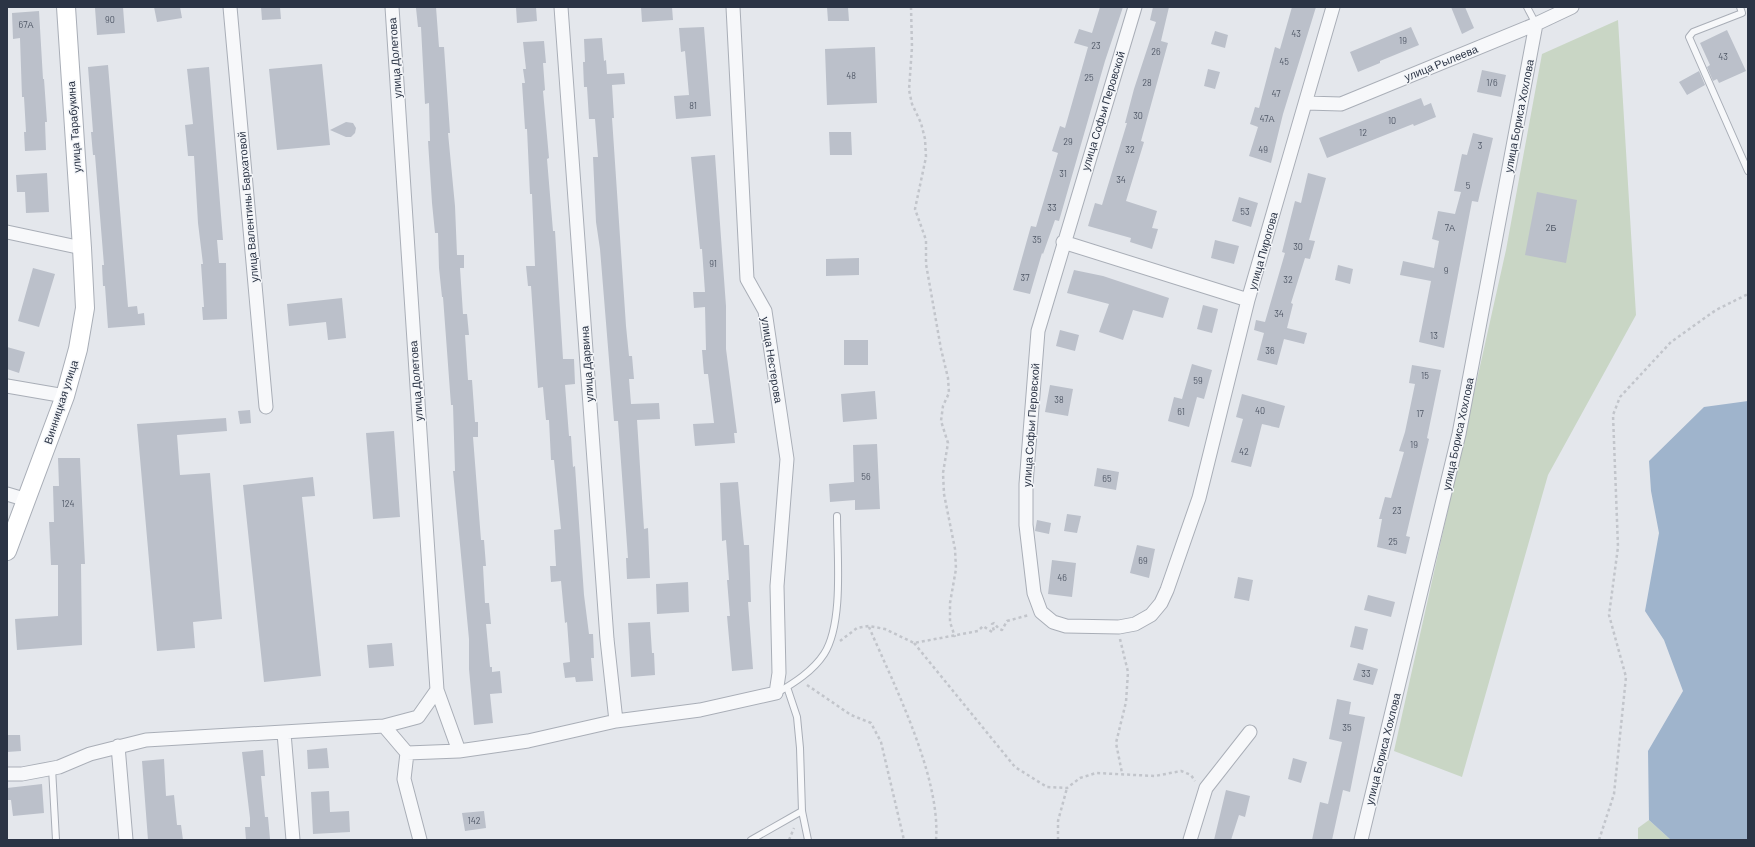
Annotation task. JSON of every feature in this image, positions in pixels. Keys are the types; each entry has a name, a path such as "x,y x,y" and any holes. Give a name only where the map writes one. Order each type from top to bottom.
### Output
{"main road":[{"name":"улица Тарабукина","path":"66,7 82,248"},
{"name":"Винницкая улица","path":"7,551 65,396 78,350 85,308 82,248"}],"street":[{"name":"улица Валентины Бархатовой","path":"230,7 266,407"},
{"name":"улица Долетова","path":"392,7 437,690 460,752"},
{"name":"улица Дарвина","path":"561,7 606,640 616,721"},
{"name":"улица Нестерова","path":"733,7 747,280 765,311 788,459 777,586 779,673 776,693"},
{"name":"улица Софьи Перовской","path":"1041,612 1034,593 1026,525 1026,484 1038,330 1135,7"},
{"name":"улица Пирогова","path":"1120,627 1135,624 1151,615 1161,603 1199,498 1248,300 1333,7"},
{"name":"улица Рылеева","path":"1306,103 1341,104 1536,24 1572,7"},
{"name":"улица Бориса Хохлова","path":"1361,840 1460,434 1536,24"},
{"path":"7,232 82,248"},
{"path":"1064,242 1248,300"},
{"path":"7,386 65,396"},
{"path":"7,494 27,500"},
{"path":"1041,612 1053,622 1066,626 1120,627"},
{"path":"7,774 22,774 52,768 118,746 146,740 384,726 418,717 437,690"},
{"path":"407,753 460,752 528,741 616,721 700,710 776,693"},
{"path":"384,726 407,753 404,779 420,840"},
{"path":"1190,840 1206,788 1250,732"},
{"path":"284,733 293,840"},
{"path":"118,746 126,840"}],"lane":[{"path":"1527,7 1536,24"},
{"path":"1740,7 1742,13 1693,32 1689,37 1748,171"},
{"path":"776,693 788,687 812,669 824,654 833,634 837,611 837,516"},
{"path":"788,687 797,717 800,748 802,811 808,840"},
{"path":"52,768 56,840"},
{"path":"751,840 802,811"}],"path":[{"path":"911,7 912,47 908,90 912,104 921,122 925,139 926,157 915,209 926,240 926,264 941,349 948,378 949,393 943,406 941,421 948,443 943,473 944,494 955,549 956,569 950,603 950,622 955,636"},
{"path":"1599,840 1614,794 1626,677 1609,615 1618,547 1613,415 1620,397 1671,342 1716,310 1748,294"},
{"path":"914,643 978,631 983,626 992,632 994,631 992,624 994,623 999,629 1002,630 1007,621 1041,612"},
{"path":"824,654 856,628 869,626 885,629 914,643 1016,767 1047,787 1067,788"},
{"path":"869,626 908,721 927,773 937,826 936,840"},
{"path":"1120,627 1120,645 1128,672 1126,702 1116,743 1122,773"},
{"path":"797,680 820,692 852,715 870,722 881,742 904,840"},
{"path":"1058,840 1058,822 1067,788 1080,778 1096,773 1122,773 1155,776 1181,771 1191,775 1195,781 1206,788"}],"green space":[{"path":"1618,20 1636,315 1548,475 1462,777 1394,751 1506,250 1542,54"},
{"path":"1649,820 1671,840 1638,840 1638,828"}],"water":[{"path":"1748,401 1748,840 1671,840 1649,820 1648,751 1683,691 1664,640 1645,611 1659,533 1651,491 1649,461 1704,407"}],"building":[{"path":"123,7 125,33 97,35 95,8"},
{"path":"154,7 180,7 182,18 157,22"},
{"path":"261,7 280,7 281,19 262,20"},
{"path":"436,7 439,47 444,47 450,133 448,133 455,206 457,255 464,255 464,268 460,268 463,314 467,314 469,335 465,335 468,380 472,380 475,422 478,422 478,437 473,437 481,540 484,540 486,566 483,566 485,603 489,603 491,624 486,624 490,667 492,667 492,672 500,671 502,693 490,694 493,723 474,725 469,669 469,639 453,471 455,471 453,405 451,405 443,297 439,268 438,233 435,233 432,203 428,141 430,141 429,103 425,104 421,27 418,27 416,8"},
{"path":"516,7 536,7 537,21 517,23"},
{"path":"641,7 672,7 673,20 642,22"},
{"path":"827,7 848,7 849,21 828,21"},
{"path":"1100,7 1123,7 1105,61 1059,221 1055,220 1043,254 1042,253 1030,294 1013,290 1031,226 1036,227 1058,153 1052,151 1060,126 1065,128 1088,47 1074,43 1079,29 1092,33"},
{"path":"1153,7 1169,7 1161,41 1168,43 1141,141 1144,142 1126,201 1157,211 1152,228 1158,229 1152,249 1130,242 1131,238 1088,226 1095,203 1102,205 1127,123 1125,123 1134,89 1156,22 1150,20"},
{"path":"1292,7 1316,7 1283,114 1271,163 1249,156 1258,127 1250,124 1255,107 1259,108 1275,47 1280,49"},
{"path":"1451,7 1465,7 1474,28 1462,34"},
{"path":"39,11 47,122 45,122 46,150 25,151 24,132 26,132 24,97 22,97 20,38 13,39 12,13"},
{"path":"704,27 711,116 676,119 674,96 689,95 685,51 681,52 679,28"},
{"path":"1411,27 1419,45 1358,72 1350,52"},
{"path":"1727,30 1746,71 1719,83 1717,79 1713,81 1707,67 1710,65 1700,43"},
{"path":"1215,31 1228,35 1225,48 1211,44"},
{"path":"602,38 607,74 624,73 625,84 612,85 614,118 612,118 626,326 629,356 632,356 634,379 629,379 631,404 659,403 660,419 637,420 644,529 648,528 650,578 627,579 626,558 628,558 618,421 614,421 600,249 596,222 593,157 598,157 595,119 589,119 587,87 584,87 584,39"},
{"path":"544,41 546,63 543,63 545,90 543,91 549,158 547,159 553,231 555,231 563,359 574,359 575,384 565,385 569,436 571,436 573,467 575,466 584,595 589,634 593,634 594,658 591,658 593,681 576,682 575,677 565,678 563,663 570,662 567,622 565,623 561,581 551,582 550,566 556,566 554,530 561,529 554,460 551,460 549,420 546,420 543,387 538,388 531,286 528,286 526,266 535,266 532,194 530,194 527,129 525,129 522,83 525,83 523,69 526,69 523,42"},
{"path":"875,47 877,103 827,105 825,49"},
{"path":"322,64 330,145 277,150 269,69"},
{"path":"108,65 128,307 137,306 138,314 144,313 145,325 108,328 105,286 103,286 102,265 104,265 95,155 93,155 91,132 93,132 88,67"},
{"path":"209,67 223,240 217,240 219,263 226,263 227,319 203,320 202,307 204,307 201,264 203,264 198,223 194,156 188,156 185,125 193,124 187,69"},
{"path":"1208,69 1220,72 1215,89 1204,86"},
{"path":"1482,70 1506,75 1501,97 1477,92"},
{"path":"1699,71 1705,85 1687,95 1679,82"},
{"path":"1421,98 1424,106 1431,103 1436,117 1414,126 1413,124 1327,158 1319,138"},
{"path":"346,122 353,123 356,128 355,133 351,137 346,137 330,130"},
{"path":"829,132 851,132 852,155 830,155"},
{"path":"1473,133 1493,138 1478,202 1472,201 1444,348 1419,342 1431,281 1400,275 1403,261 1434,268 1439,241 1432,239 1438,211 1455,214 1461,192 1454,191 1462,154 1467,155"},
{"path":"715,155 726,306 726,349 737,433 734,433 735,443 695,446 693,424 714,423 708,374 704,374 702,350 706,350 705,307 694,308 693,292 705,292 702,249 700,249 691,157"},
{"path":"47,173 49,212 26,213 25,192 17,192 16,175"},
{"path":"1308,173 1326,178 1309,240 1315,241 1310,259 1305,258 1291,303 1293,304 1287,328 1307,333 1304,344 1284,339 1277,365 1257,360 1264,333 1254,330 1256,320 1265,322 1285,253 1282,252 1295,201 1301,203"},
{"path":"1537,192 1577,200 1566,263 1525,255"},
{"path":"1239,197 1258,203 1251,227 1232,221"},
{"path":"1215,240 1239,246 1234,264 1211,258"},
{"path":"859,258 859,275 826,276 826,259"},
{"path":"1338,265 1353,269 1350,284 1335,280"},
{"path":"33,268 55,274 39,327 18,321"},
{"path":"1074,270 1103,276 1169,298 1163,318 1133,310 1123,340 1099,332 1109,304 1067,293"},
{"path":"342,298 346,338 328,340 326,322 289,326 287,304"},
{"path":"1203,305 1218,309 1212,333 1197,329"},
{"path":"1060,330 1079,335 1075,351 1056,346"},
{"path":"844,340 868,340 868,365 844,365"},
{"path":"7,347 25,352 19,373 7,369"},
{"path":"1192,364 1212,370 1204,399 1197,397 1189,427 1168,421 1174,397 1182,399"},
{"path":"1412,365 1441,370 1427,438 1429,439 1406,536 1410,537 1406,554 1377,547 1382,519 1379,519 1385,497 1391,498 1404,452 1399,451 1405,432 1415,384 1409,383"},
{"path":"1050,385 1073,389 1068,416 1045,412"},
{"path":"875,391 877,419 843,422 841,394"},
{"path":"1242,394 1285,406 1279,428 1262,424 1251,467 1231,462 1243,419 1236,417"},
{"path":"250,410 251,423 240,424 238,411"},
{"path":"226,418 227,431 177,435 180,475 210,473 222,619 193,622 195,648 157,651 137,424"},
{"path":"394,431 400,517 373,519 366,433"},
{"path":"877,444 880,509 855,510 855,500 830,502 829,484 854,482 853,445"},
{"path":"58,458 80,458 85,564 81,564 82,645 17,650 15,619 58,616 58,565 51,565 49,522 54,522 53,486 59,486"},
{"path":"1097,468 1119,472 1116,490 1094,486"},
{"path":"313,477 315,496 302,497 321,676 264,682 243,485"},
{"path":"738,482 744,545 749,545 751,602 748,602 753,669 732,671 727,616 730,616 727,580 729,580 726,540 722,541 720,483"},
{"path":"1067,514 1081,516 1077,533 1064,531"},
{"path":"1037,520 1051,523 1049,534 1035,531"},
{"path":"1137,545 1155,549 1149,578 1130,573"},
{"path":"1052,560 1076,563 1072,597 1048,594"},
{"path":"1238,577 1253,580 1249,601 1234,598"},
{"path":"688,582 689,612 657,614 656,584"},
{"path":"1368,595 1395,602 1391,617 1364,610"},
{"path":"650,622 655,675 631,677 628,623"},
{"path":"1355,626 1368,629 1363,650 1350,647"},
{"path":"392,643 394,666 369,668 367,645"},
{"path":"1358,663 1378,669 1373,685 1353,680"},
{"path":"1337,699 1351,702 1349,714 1365,717 1350,792 1343,790 1332,840 1312,840 1320,802 1328,804 1342,742 1329,739"},
{"path":"7,735 20,735 21,751 7,752"},
{"path":"327,748 329,768 308,769 307,750"},
{"path":"263,750 265,776 261,776 265,817 268,817 270,839 246,840 245,827 250,827 250,818 242,752"},
{"path":"1293,758 1307,762 1301,783 1288,779"},
{"path":"164,759 166,796 174,795 177,825 181,825 183,840 148,840 142,761"},
{"path":"42,784 44,813 13,816 11,800 7,800 7,788"},
{"path":"1226,790 1250,796 1245,817 1239,815 1231,840 1214,840"},
{"path":"329,791 330,812 349,811 350,832 313,834 311,792"},
{"path":"484,811 486,828 465,831 462,813"}]}
